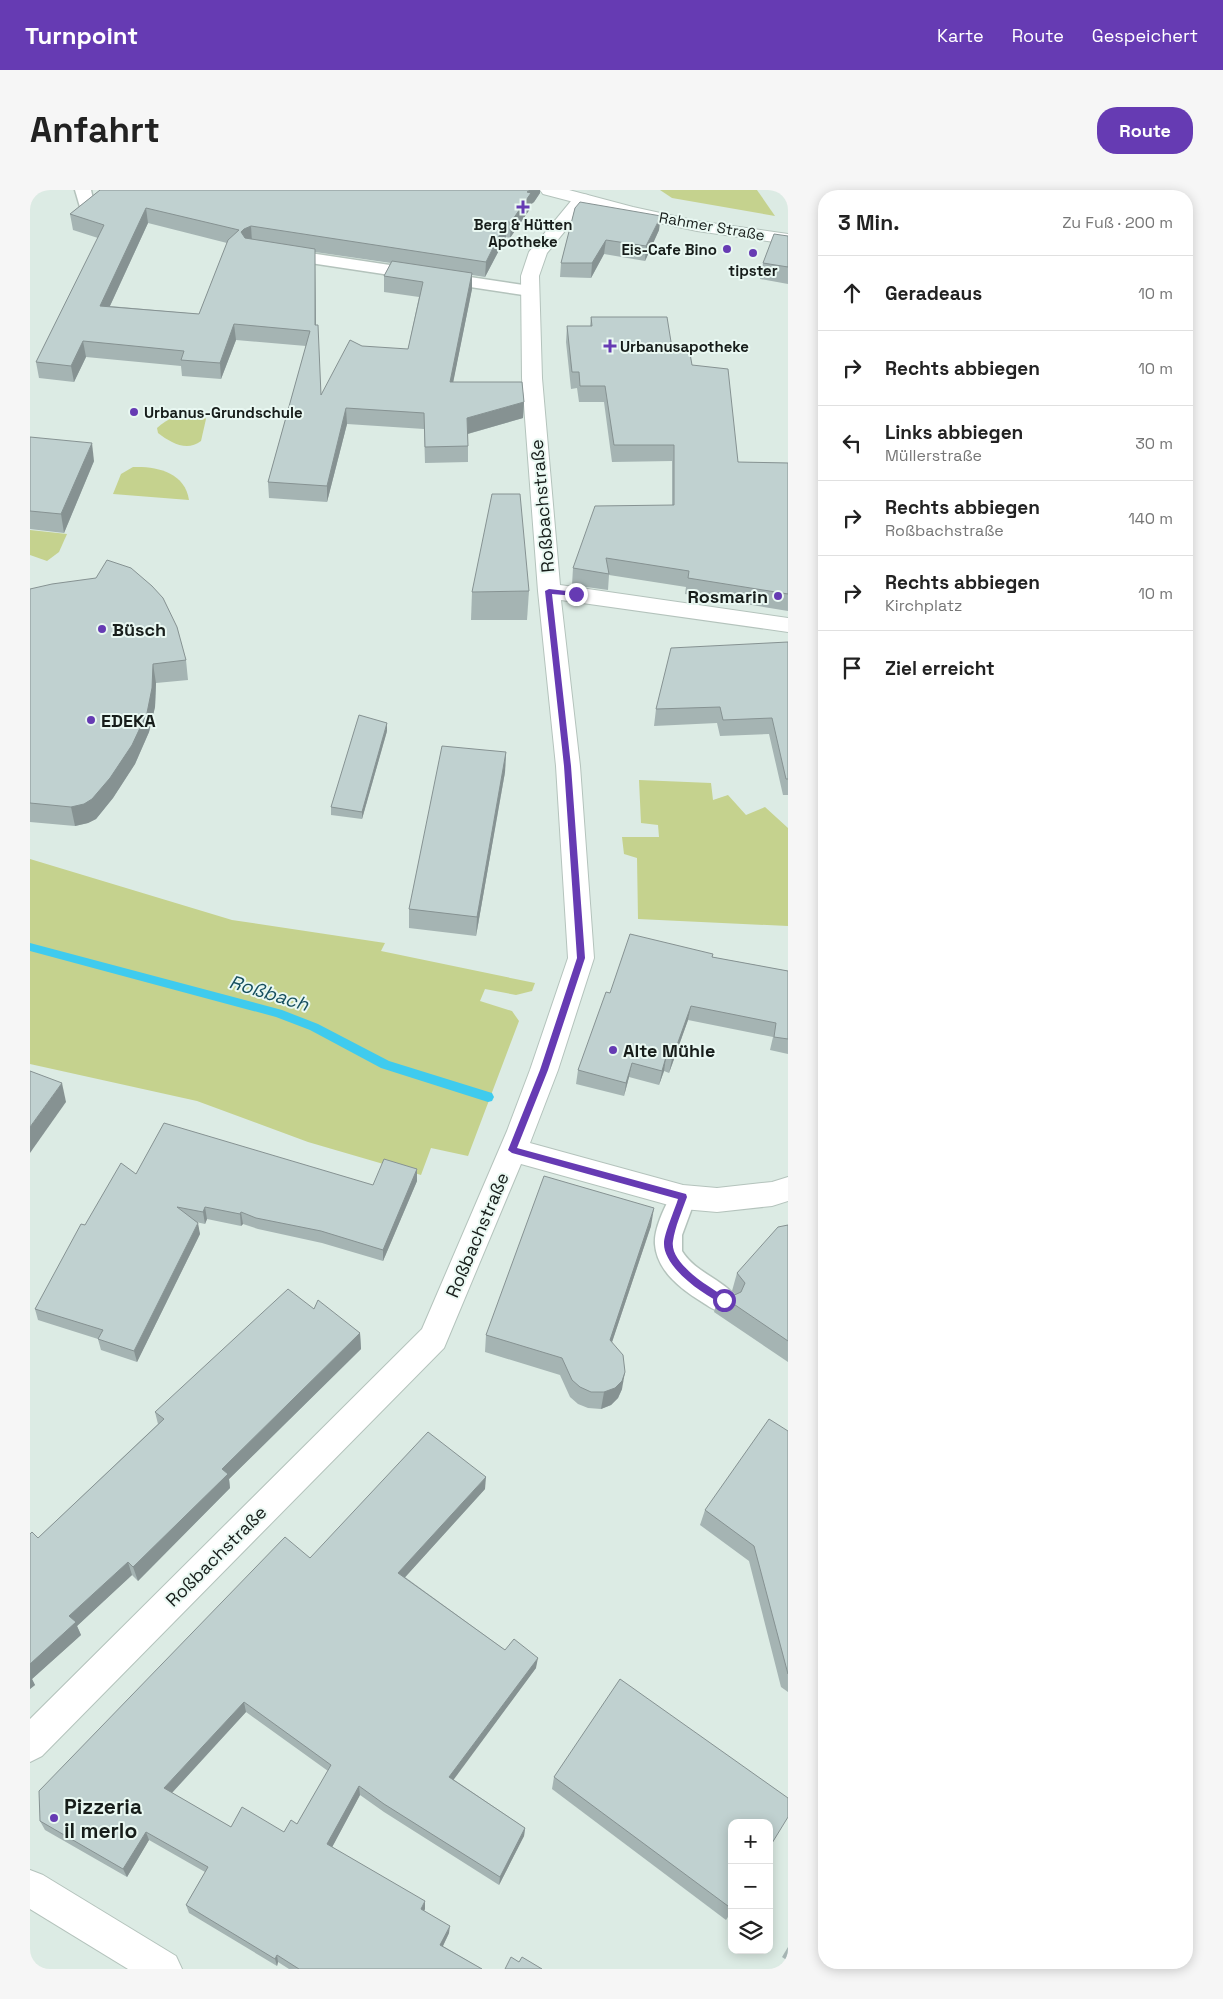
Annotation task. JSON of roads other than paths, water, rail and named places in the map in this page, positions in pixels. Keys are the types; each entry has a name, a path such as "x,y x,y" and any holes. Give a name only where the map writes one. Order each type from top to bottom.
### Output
{"street":[{"name":"Rahmer Straße","path":"549,190 697,226 788,239"},
{"path":"582,199 598,190"},
{"name":"Roßbachstraße","path":"30,1744 433,1338 544,1070 581,958 568,766 549,591 530,361 530,276 538,252 582,199"},
{"path":"549,591 788,625"},
{"path":"512,1150 683,1197 717,1200 772,1194 788,1189"},
{"path":"30,1888 163,1969"}],"lane":[{"path":"272,252 530,291"},
{"path":"683,1197 668,1243 673,1260 698,1284 724,1300"}],"waterway":[{"name":"Roßbach","path":"30,947 278,1013 314,1027 385,1065 488,1097"}],"place":[{"name":"Berg & Hütten Apotheke","path":"523,207"},
{"name":"Eis-Cafe Bino","path":"727,249"},
{"name":"tipster","path":"753,253"},
{"name":"Urbanusapotheke","path":"610,346"},
{"name":"Urbanus-Grundschule","path":"134,412"},
{"name":"Rosmarin","path":"778,596"},
{"name":"Büsch","path":"102,629"},
{"name":"EDEKA","path":"91,720"},
{"name":"Alte Mühle","path":"613,1050"},
{"name":"Pizzeria il merlo","path":"54,1818"}]}
